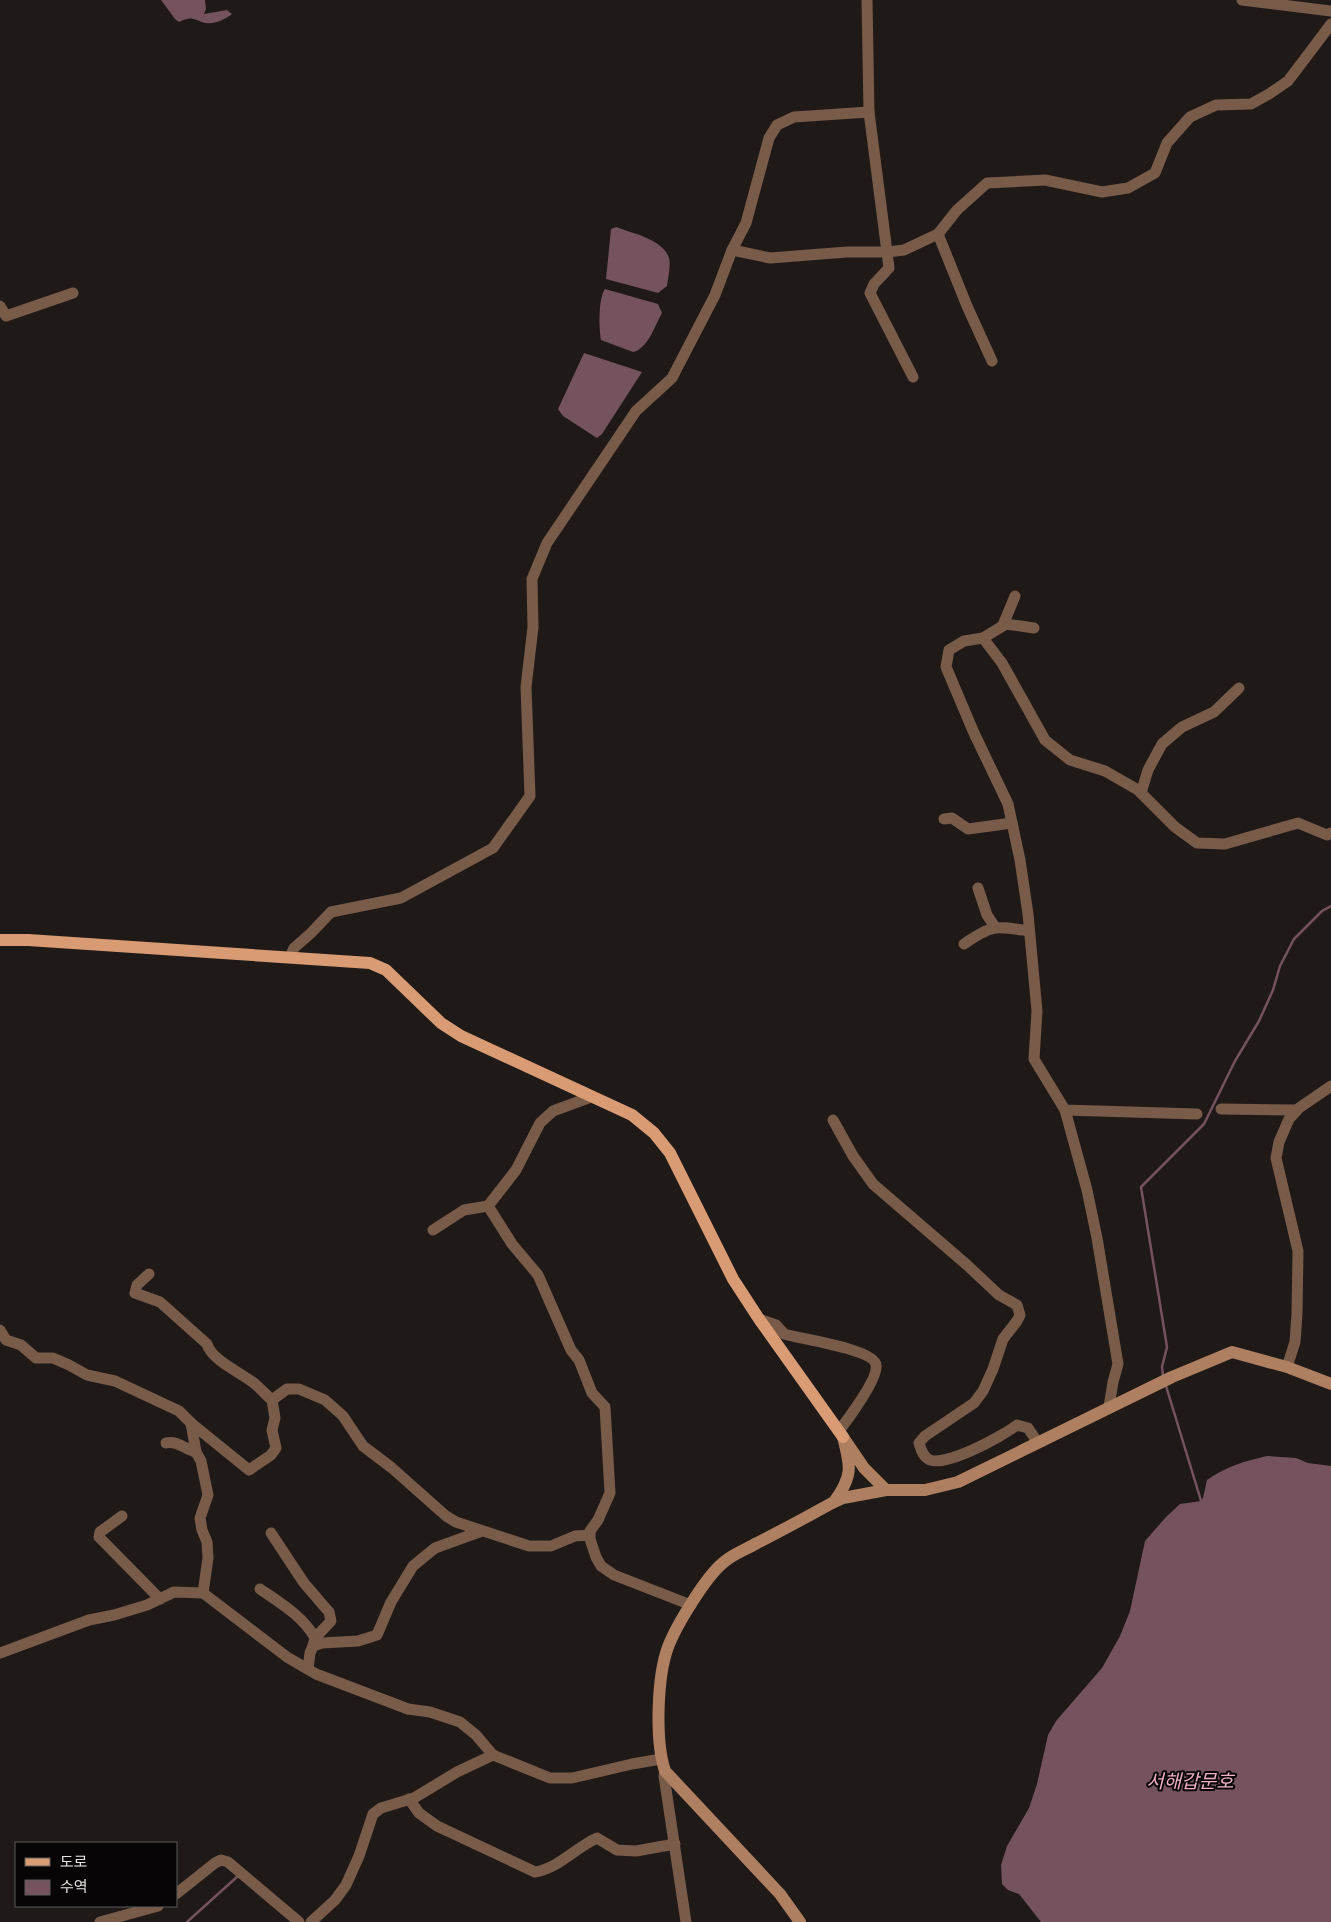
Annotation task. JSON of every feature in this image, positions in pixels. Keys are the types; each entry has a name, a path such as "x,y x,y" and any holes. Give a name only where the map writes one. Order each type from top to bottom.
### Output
{"main road":[{"path":"0,940 28,940 370,962 386,970 442,1023 460,1036 632,1116 654,1133 670,1153 733,1279 759,1319 841,1434"}],"street":[{"path":"867,0 869,112 889,268 874,284 870,293 913,377"},
{"path":"1242,0 1331,11"},
{"path":"732,250 770,258 904,250 938,234 957,210 987,183 1045,180 1102,192 1128,188 1155,173 1167,143 1190,116 1216,105 1251,104 1270,94 1288,81 1331,24"},
{"path":"290,957 294,948 312,933 331,912 401,898 493,848 530,796 526,687 533,627 532,579 547,543 636,411 672,378 715,295 732,250 746,223 769,138 777,125 794,117 869,112"},
{"path":"938,234 992,361"},
{"path":"0,306 6,316 73,293"},
{"path":"1003,625 1016,596"},
{"path":"1034,628 1006,624 983,638 964,641 949,650 946,666 974,733 1008,804 1020,860 1029,931 1037,1012 1034,1059 1065,1110 1087,1190 1118,1364 1109,1407"},
{"path":"983,638 1002,663 1045,740 1070,760 1105,772 1142,793 1174,827 1197,843 1225,844 1266,834 1298,823 1327,835 1331,833"},
{"path":"1142,793 1148,770 1162,744 1182,728 1214,712 1239,688"},
{"path":"944,819 952,818 968,829 1012,823"},
{"path":"978,888 987,915 995,927"},
{"path":"964,944 980,933 998,926 1029,931"},
{"path":"1287,1367 1295,1342 1298,1314 1298,1251 1276,1158 1279,1142 1289,1119 1296,1110 1331,1086"},
{"path":"433,1230 464,1210 488,1206 516,1170 540,1123 553,1111 592,1097"},
{"path":"1065,1110 1197,1114"},
{"path":"1221,1110 1296,1110"},
{"path":"833,1120 853,1156 873,1184 968,1265 999,1295 1017,1305 1020,1315 1003,1339 983,1391 974,1403 925,1436 919,1443 922,1455 930,1461 941,1461 985,1445 1005,1435 1018,1425 1028,1428 1038,1443"},
{"path":"488,1206 512,1244 538,1275 571,1350 579,1360 592,1392 605,1407 610,1494 598,1520 590,1531 596,1557 601,1566 614,1575 691,1605"},
{"path":"0,1330 6,1340 21,1345 36,1358 53,1358 87,1375 115,1381 178,1411 249,1470 271,1455 276,1448 272,1430 274,1418 272,1400 254,1383 233,1370 219,1358 207,1344 160,1302 136,1293 137,1285 148,1274"},
{"path":"759,1319 776,1325 784,1334 859,1352 873,1358 876,1364 876,1374 841,1434 850,1464 848,1477 842,1491 834,1502"},
{"path":"686,1922 676,1844 664,1776 659,1716 661,1682 668,1648 705,1583 724,1561 843,1498 886,1490 925,1490 958,1482 1172,1377 1232,1352 1287,1367 1331,1384"},
{"path":"272,1400 287,1389 299,1389 325,1400 344,1416 363,1446 405,1479 446,1516 456,1522 529,1546 551,1546 575,1536 590,1535"},
{"path":"192,1423 196,1452 201,1461 208,1495 200,1518 207,1542 208,1558 203,1594"},
{"path":"841,1434 864,1468 886,1490"},
{"path":"166,1443 171,1442 196,1452"},
{"path":"122,1516 100,1532 99,1537 160,1598"},
{"path":"314,1642 358,1641 377,1635 391,1602 413,1566 435,1548 482,1531"},
{"path":"271,1533 304,1584 329,1612 331,1621 314,1642 310,1653 308,1669"},
{"path":"260,1589 289,1610 311,1630 314,1642"},
{"path":"0,1653 89,1620 147,1605 174,1592 203,1594 287,1657 308,1669 356,1691 408,1709 430,1712 460,1722 493,1755 550,1778 572,1778 632,1764 663,1765 780,1894 800,1922"},
{"path":"311,1922 335,1900 346,1885 359,1856 373,1814 381,1808 408,1799 493,1755"},
{"path":"408,1799 419,1813 437,1826 535,1872 549,1870 583,1844 597,1838 617,1850 636,1851 676,1844"},
{"path":"178,1892 221,1860 228,1862 300,1922"},
{"path":"100,1922 154,1907"}],"water":[{"path":"161,0 205,0 206,9 204,14 227,10 232,14 214,23 191,19 179,22"},
{"path":"616,227 647,238 661,246 666,252 670,265 667,286 658,293 606,279 611,229"},
{"path":"605,289 658,304 662,313 647,342 638,350 633,352 601,340 600,306"},
{"path":"584,353 642,372 602,434 597,438 563,416 558,409"},
{"name":"서해갑문호","path":"1267,1456 1296,1458 1308,1463 1331,1466 1331,1922 1041,1922 1019,1894 1008,1890 1002,1884 1001,1865 1007,1846 1029,1808 1037,1784 1048,1735 1056,1721 1102,1668 1120,1636 1130,1611 1145,1541 1180,1504 1201,1501 1207,1480 1221,1471 1236,1465"}],"waterway":[{"path":"1163,1376 1162,1367 1167,1347 1141,1187 1204,1124 1235,1061 1259,1021 1273,990 1280,966 1294,939 1322,911 1331,906"},
{"path":"1166,1386 1202,1504"},
{"path":"187,1922 238,1876"}]}
